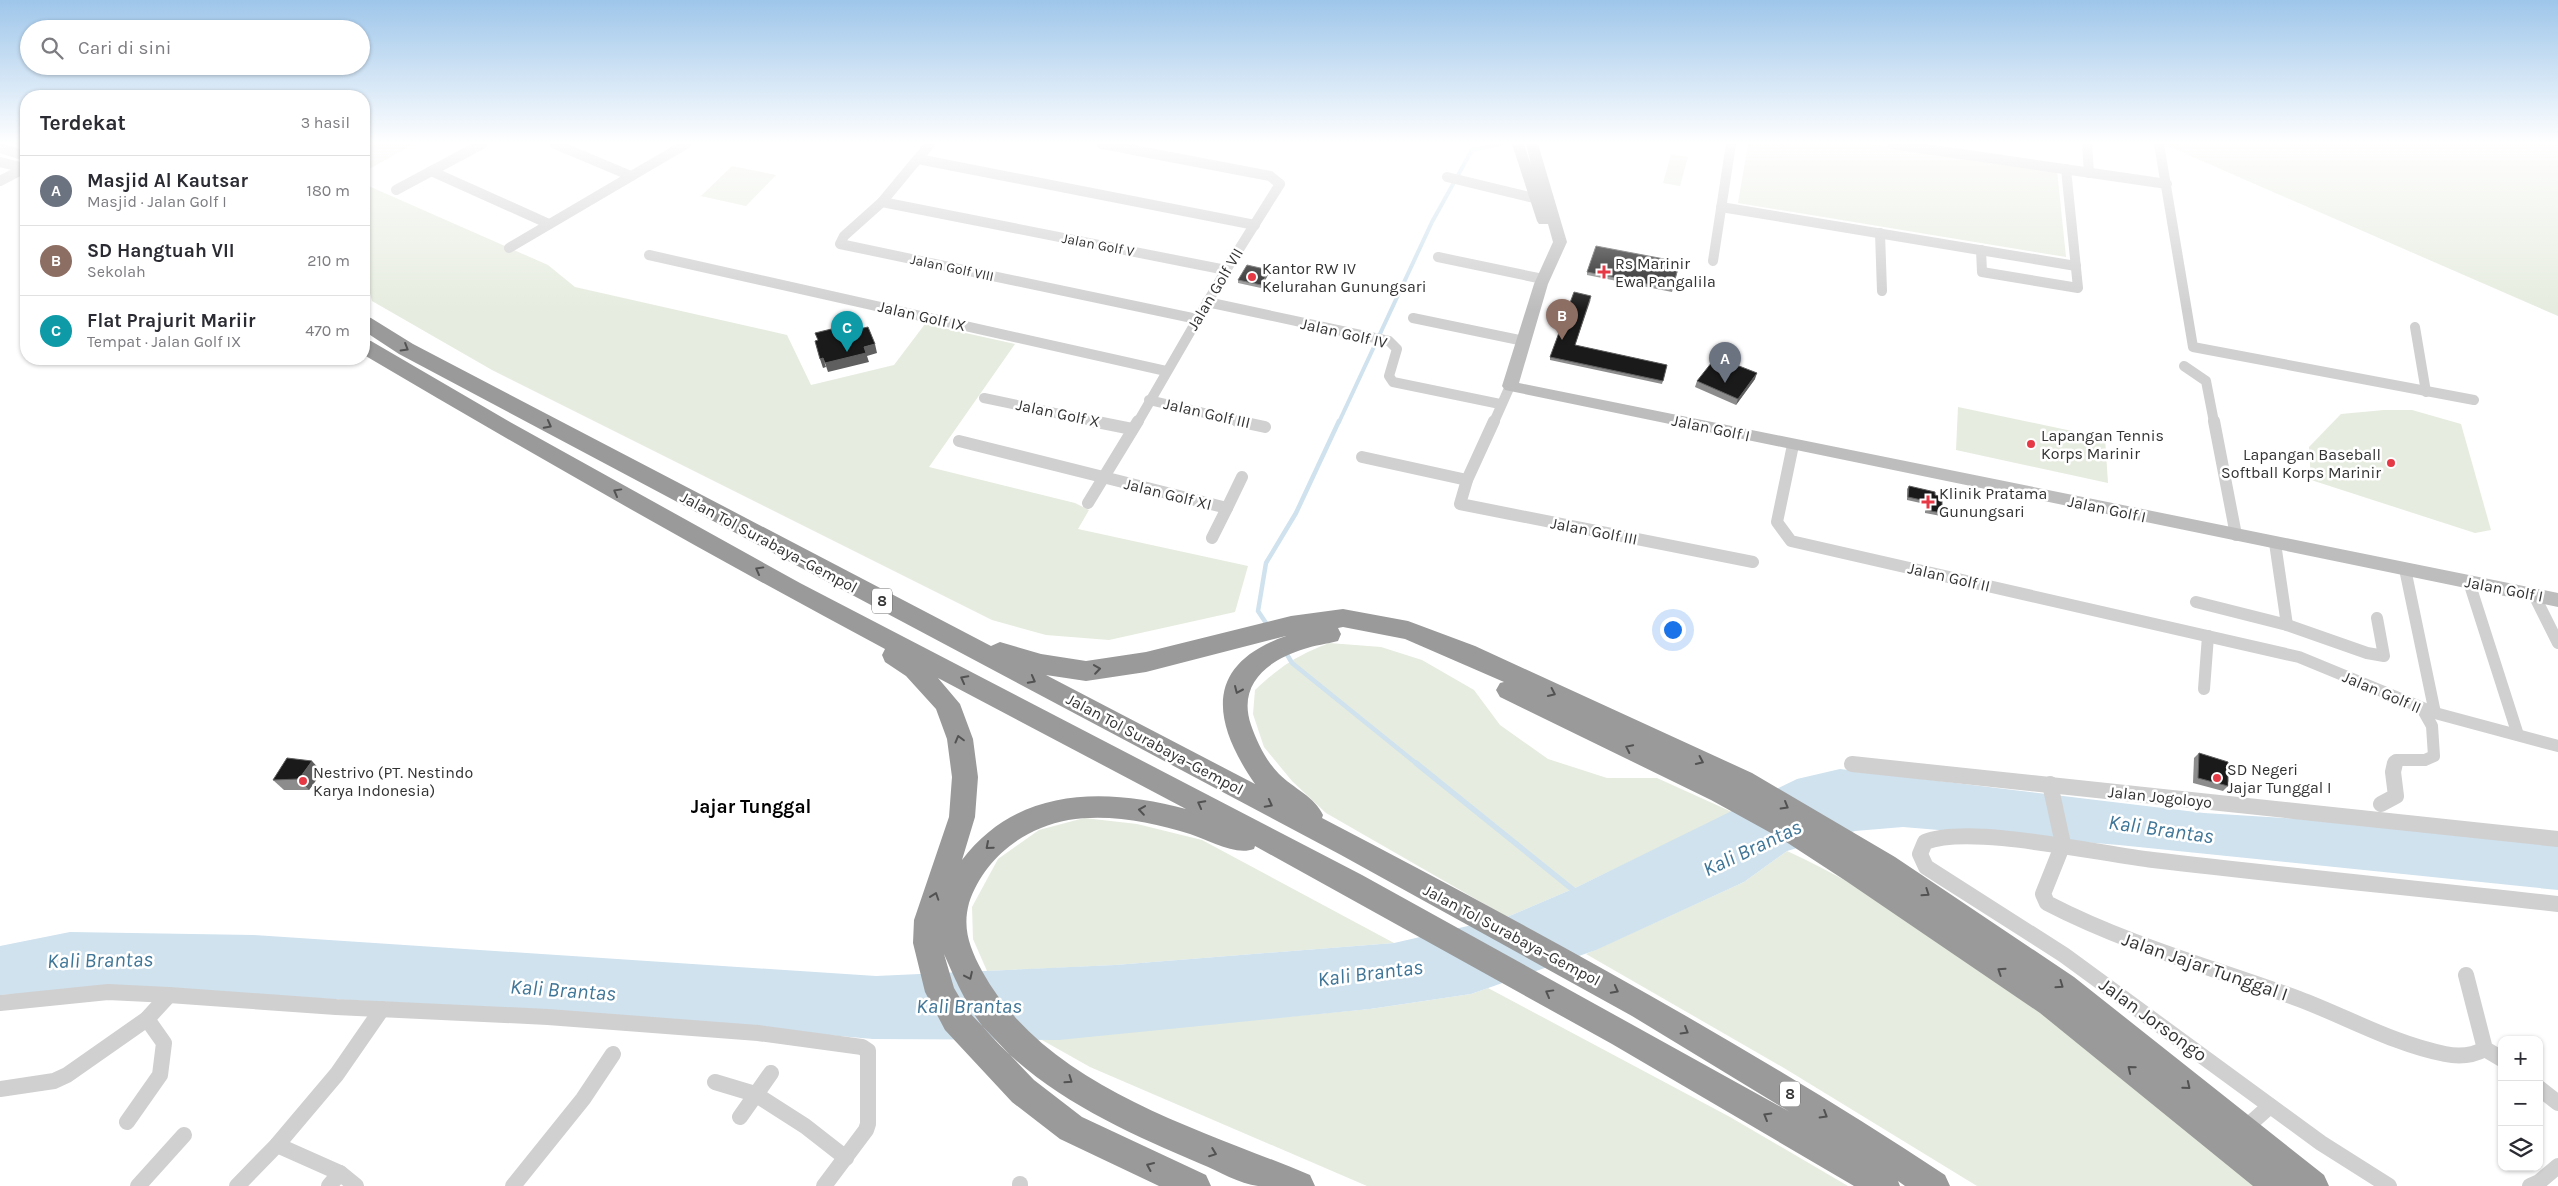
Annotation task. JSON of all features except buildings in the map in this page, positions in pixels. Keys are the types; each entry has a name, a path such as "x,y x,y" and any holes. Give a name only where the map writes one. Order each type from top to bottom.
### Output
{"highway":[{"name":"Jalan Tol Surabaya–Gempol","path":"370,326 406,349 1351,847 1643,1006 1857,1135 1934,1186"},
{"name":"Jalan Tol Surabaya–Gempol","path":"370,349 578,470 792,588 1384,901 1833,1154 1884,1186"},
{"path":"855,587 972,644 1041,664 1086,671 1262,645 1298,631 1345,632 1390,639 1419,648 1732,787 1885,866 2064,987 2234,1138 2279,1186"},
{"path":"792,588 915,669 947,704 960,739 965,777 962,817 928,920 970,979 994,1017 1029,1051 1090,1095 1206,1150 1299,1186"},
{"path":"1262,645 1255,662 1243,678 1234,698 1243,741 1265,776 1322,826 1351,847"},
{"path":"1732,787 1790,830 1856,872 2050,1004 2234,1138 2313,1186"},
{"path":"1195,1186 1071,1128 1023,1090 991,1059 952,1013 940,992 939,937 966,876 984,849 1010,828 1048,813 1096,807 1143,809 1215,830 1352,884"}],"main road":[{"path":"1510,386 1543,279 1556,246 1552,241 1542,200"},
{"name":"Jalan Golf I","path":"1510,386 2558,600"}],"street":[{"path":"493,199 549,224"},
{"path":"509,248 591,199"},
{"name":"Jalan Golf VIII","path":"884,199 844,236 840,244 1197,319"},
{"path":"1124,199 1255,225"},
{"name":"Jalan Golf VII","path":"1088,503 1105,478 1226,270 1271,199"},
{"path":"1713,261 1722,199"},
{"path":"1981,250 1982,272 2078,288 2069,199"},
{"path":"2169,199 2193,347 2474,400"},
{"name":"Jalan Golf V","path":"882,202 1226,270"},
{"path":"1721,207 2076,266"},
{"path":"1880,233 1882,291"},
{"name":"Jalan Golf IX","path":"649,255 1166,371"},
{"path":"1438,258 1543,279"},
{"name":"Jalan Golf IV","path":"1207,302 1389,341 1397,349 1389,376 1393,382 1500,404"},
{"path":"1413,318 1524,341"},
{"path":"2415,327 2426,392"},
{"path":"2184,366 2206,381 2236,535"},
{"name":"Jalan Golf III","path":"1510,386 1500,404 1467,480 1460,504 1753,562"},
{"name":"Jalan Golf X","path":"984,398 1132,429"},
{"name":"Jalan Golf III","path":"1149,400 1265,427"},
{"name":"Jalan Golf XI","path":"959,441 1227,508 1242,477"},
{"name":"Jalan Golf II","path":"1794,445 1777,522 1791,541 2299,657 2435,713 2558,746"},
{"path":"1362,457 1467,480"},
{"path":"1212,538 1227,508"},
{"path":"2275,543 2288,626"},
{"path":"2405,569 2435,713"},
{"path":"2469,582 2518,735"},
{"path":"2534,595 2541,613 2558,642"},
{"path":"2196,602 2288,626 2367,653 2384,656 2377,618"},
{"path":"2204,690 2208,636"},
{"path":"2381,804 2396,796 2392,772 2396,760 2425,760 2434,756 2436,736 2432,721 2421,708"},
{"name":"Jalan Jogoloyo","path":"1852,764 2051,788 2558,839"},
{"path":"2051,788 2062,846 2558,904"},
{"name":"Jalan Jorsongo","path":"2062,846 2003,839 1954,836 1936,838 1925,842 1920,854 1926,867 2064,955 2321,1143 2389,1186"},
{"name":"Jalan Jajar Tunggal I","path":"2062,846 2043,897 2047,904 2074,918 2143,947 2294,997 2434,1051 2464,1055 2479,1054 2485,1049"},
{"path":"2466,975 2485,1049 2498,1057"},
{"path":"0,1003 108,992 169,995 382,1009 548,1017 758,1033 865,1048 868,1051 868,1124 846,1158 824,1186"},
{"path":"0,1089 54,1082 67,1075 147,1019 169,995"},
{"path":"237,1186 277,1145 337,1074 382,1009"},
{"path":"126,1122 160,1075 164,1043 147,1019"},
{"path":"512,1186 582,1099 613,1054"},
{"path":"740,1117 771,1073"},
{"path":"715,1082 755,1094 805,1126 846,1158"},
{"path":"2543,1091 2558,1103"},
{"path":"2234,1138 2270,1106"},
{"path":"138,1186 184,1135"},
{"path":"277,1145 340,1173 356,1186"},
{"path":"2530,1186 2539,1182 2558,1166"},
{"path":"329,1186 340,1173"}],"shaded area":[{"path":"370,199 399,199 548,265 575,287 787,335 811,385 894,365 925,324 1015,344 929,467 1075,503 1089,510 1078,529 1248,566 1235,612 1109,640 1046,635 992,620 492,370 372,301 370,293"},
{"path":"716,199 752,199 746,206"},
{"path":"1739,199 2060,199 2066,257 1738,203"},
{"path":"2290,199 2558,199 2558,316"},
{"name":"Lapangan Tennis Korps Marinir","path":"1958,407 2105,438 2108,483 1956,450"},
{"name":"Lapangan Baseball Softball Korps Marinir","path":"2384,410 2412,410 2461,424 2491,530 2475,533 2311,480 2309,447 2341,414"},
{"path":"1329,643 1381,647 1422,660 1474,690 1500,725 1548,759 1607,778 1657,778 1732,812 1575,888 1507,917 1326,813 1292,781 1264,747 1253,714 1255,690 1289,662"},
{"path":"1084,818 1137,824 1202,840 1394,943 1115,965 987,971 973,939 972,907 998,859 1039,830"},
{"path":"1787,851 1851,884 1913,921 1973,961 2088,1048 2256,1186 1977,1186 1784,1068 1586,954 1744,882"},
{"path":"1488,988 1730,1117 1848,1186 1367,1186 1090,1067 1042,1040 1370,1009 1471,994"}],"water":[{"name":"Kali Brantas","path":"1840,769 2204,813 2361,823 2558,843 2558,890 2119,845 1903,827 1855,831 1787,851 1744,882 1596,950 1471,994 1370,1009 1059,1040 873,1039 544,1010 117,988 0,995 0,946 70,932 253,935 876,976 1115,965 1394,943 1507,917 1575,888 1797,779"}],"waterway":[{"path":"1339,422 1432,222 1445,199"},
{"path":"1268,626 1258,611 1266,563 1296,513 1339,421"},
{"path":"1285,651 1292,663 1417,764"},
{"path":"1416,763 1577,893"}],"place":[{"name":"Rs Marinir Ewa Pangalila","path":"1604,272"},
{"name":"Kantor RW IV Kelurahan Gunungsari","path":"1252,277"},
{"name":"SD Hangtuah VII","path":"1562,340"},
{"name":"Flat Prajurit Mariir","path":"847,352"},
{"name":"Masjid Al Kautsar","path":"1725,383"},
{"name":"Lapangan Tennis Korps Marinir","path":"2031,444"},
{"name":"Lapangan Baseball Softball Korps Marinir","path":"2391,463"},
{"name":"Klinik Pratama Gunungsari","path":"1928,502"},
{"name":"SD Negeri Jajar Tunggal I","path":"2217,778"},
{"name":"Nestrivo (PT. Nestindo Karya Indonesia)","path":"303,781"}],"district":[{"name":"Jajar Tunggal","path":"751,807"}]}
